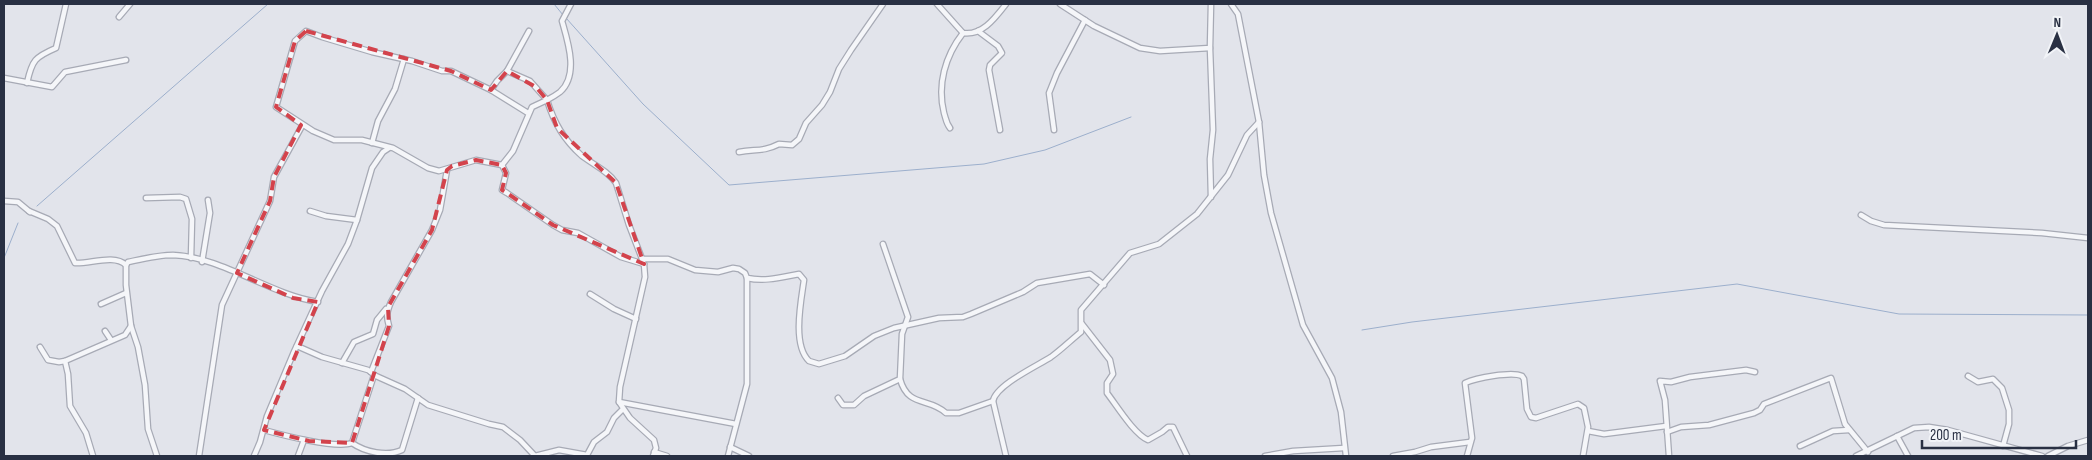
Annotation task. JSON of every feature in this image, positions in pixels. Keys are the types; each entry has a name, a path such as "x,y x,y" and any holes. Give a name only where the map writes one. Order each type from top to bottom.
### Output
{"street":[{"path":"27,83 30,69 38,56 56,48 66,4"},
{"path":"119,18 130,4"},
{"path":"502,165 512,150 532,107 561,91 570,72 567,38 562,21 571,4"},
{"path":"739,152 769,150 779,144 788,146 796,143 806,123 826,99 848,55 883,4"},
{"path":"937,4 963,32"},
{"path":"963,32 978,31 992,21 1006,4"},
{"path":"1060,4 1084,20 1140,48 1160,51 1210,48"},
{"path":"1211,4 1210,48 1213,130 1210,159 1211,198"},
{"path":"1231,4 1238,14"},
{"path":"1240,4 1238,14 1259,122 1264,174 1284,261 1303,325 1325,362 1332,378 1341,412 1346,456"},
{"path":"1054,130 1049,93 1057,72 1084,20"},
{"path":"502,165 476,160 452,166 447,170 439,172 428,168 397,150 362,140 334,140 302,126 276,107 295,41 306,31 338,42 442,71 451,71 491,90 528,113"},
{"path":"491,90 507,71 529,31"},
{"path":"978,31 998,46 1002,54 990,65 988,70 1000,130"},
{"path":"950,128 947,124 942,105 941,85 950,51 963,32"},
{"path":"372,143 378,122 395,89 404,59"},
{"path":"4,78 52,87 65,72 126,60"},
{"path":"507,71 530,81 547,100 557,128 582,155 612,177 616,183 643,262 644,286 620,387 619,402 623,409 654,440 656,444 654,454 667,456"},
{"path":"1006,456 993,401 994,397 1002,388 1052,356 1081,332 1080,313 1130,253 1159,244 1187,223 1211,198 1232,168 1247,135 1259,122"},
{"path":"199,456 222,305 253,234 270,201 274,177 302,126"},
{"path":"254,456 269,410 297,346 322,291 343,255 357,220 372,168 383,152 389,148"},
{"path":"502,165 506,173 502,190 553,225 562,230 578,233 620,257 643,262 668,259 695,270 718,272 733,268 745,272 747,278 747,384 728,456"},
{"path":"342,363 354,342 373,334 377,320 390,302 432,230 440,210 447,170"},
{"path":"146,198 180,196 186,199 192,219 192,258"},
{"path":"4,200 18,202 29,211 48,218 57,226 75,263 110,260 120,261 126,265"},
{"path":"202,262 209,219 208,200"},
{"path":"310,211 326,216 357,220"},
{"path":"1861,215 1871,222 1884,225 2042,233 2088,238"},
{"path":"884,244 908,317 902,334 900,378 908,396 941,408 946,413 959,413 993,401"},
{"path":"126,265 136,260 160,256 173,255 192,258 237,273 293,298 318,302"},
{"path":"126,265 126,293 131,326 138,347 145,385 148,429 157,456"},
{"path":"747,278 763,280 799,274 802,276 804,280 801,298 800,343 806,359 812,363 819,364 845,356 874,336 907,324 939,318 963,317 1023,292 1034,284 1090,274 1099,283 1104,285"},
{"path":"101,304 126,293"},
{"path":"590,294 614,309 636,319"},
{"path":"352,443 389,326 386,320 386,313 390,302"},
{"path":"1082,324 1110,360 1114,374 1107,383 1107,393 1135,429 1143,438 1148,440 1168,427 1173,427 1188,456"},
{"path":"40,347 48,360 65,361 125,335 131,326"},
{"path":"105,331 112,340"},
{"path":"297,346 373,373 394,383 428,405 508,429 535,456 559,450 586,455 594,442 607,432 614,418 623,409"},
{"path":"65,361 68,374 70,406 86,433 93,456"},
{"path":"1669,456 1665,400 1660,381 1672,382 1690,377 1746,370 1755,372"},
{"path":"1467,456 1472,432 1464,384 1469,381 1500,374 1515,374 1522,376 1531,417 1536,418 1578,404 1584,408 1588,431 1583,456"},
{"path":"1968,376 1978,382 1993,379 2002,388 2010,416 2003,446"},
{"path":"838,398 843,405 854,405 864,396 900,378"},
{"path":"1667,432 1681,428 1709,425 1754,413 1760,410 1764,404 1831,378 1842,416 1849,430 1857,436 1868,452"},
{"path":"352,443 359,448 370,451 390,453 402,450 418,398"},
{"path":"619,402 736,424"},
{"path":"1588,431 1604,434 1666,426"},
{"path":"1856,456 1868,452 1914,428 1942,428 2042,456"},
{"path":"264,430 304,440 346,445 352,443"},
{"path":"1800,446 1833,431 1849,430"},
{"path":"1898,436 1908,456"},
{"path":"298,456 304,440"},
{"path":"2048,456 2068,446 2088,440"},
{"path":"1392,456 1431,447 1470,442"},
{"path":"730,447 749,456"},
{"path":"1265,456 1293,451 1344,448"}],"highlighted area":[{"path":"306,31 451,71 491,90 507,71 536,87 547,100 557,128 616,183 644,264 553,225 502,190 506,173 502,165 476,160 452,166 447,170 432,230 388,307 389,326 352,443 309,441 264,430 318,302 293,298 237,273 270,201 274,177 301,125 276,107 295,41"}],"waterway":[{"path":"37,206 268,4"},
{"path":"554,4 563,15"},
{"path":"566,18 643,104 729,185 984,164 1045,150 1131,117"},
{"path":"4,258 18,223"},
{"path":"1362,330 1412,322 1737,284 1899,314 2088,315"}]}
